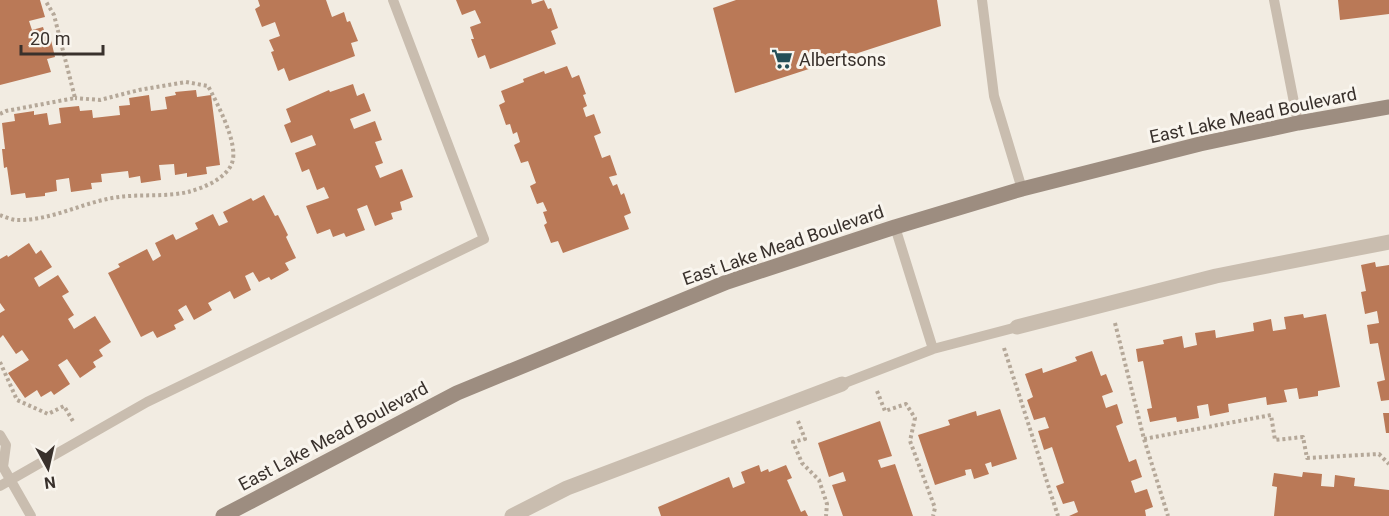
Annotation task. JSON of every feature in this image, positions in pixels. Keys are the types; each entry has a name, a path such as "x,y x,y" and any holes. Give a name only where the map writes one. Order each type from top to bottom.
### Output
{"main road":[{"name":"East Lake Mead Boulevard","path":"223,516 457,393 727,282 895,227 1022,189 1200,144 1389,107"}],"street":[{"path":"1017,327 1216,276 1389,242"},
{"path":"512,516 567,488 842,384"}],"lane":[{"path":"0,486 147,402 484,239 393,0"},
{"path":"982,0 994,96 1022,189"},
{"path":"1274,0 1298,123"},
{"path":"895,227 933,349"},
{"path":"842,384 933,349 1017,327"},
{"path":"0,435 6,445 2,467 11,478 31,516"}],"path":[{"path":"45,0 54,15 75,98"},
{"path":"0,114 75,98 100,100 186,82 208,86 219,106 234,152 232,164 224,175 187,192 117,197 51,215 16,220 0,215"},
{"path":"1110,303 1144,439 1168,516"},
{"path":"999,332 1058,516"},
{"path":"0,362 17,400 48,414 64,406 84,437"},
{"path":"871,373 885,411 906,404 915,418 910,441 935,508 933,516"},
{"path":"792,403 805,439 793,442 802,463 819,480 827,504 826,516"},
{"path":"1144,439 1271,415 1275,441 1303,437 1307,458 1379,454 1389,464"}],"building":[{"path":"0,0 40,0 45,17 29,21 32,30 43,27 46,37 50,36 55,57 47,59 51,72 0,85"},
{"path":"258,0 326,0 332,17 344,12 347,22 350,21 358,41 351,43 355,56 289,81 284,68 278,71 271,52 274,51 269,40 280,36 275,22 262,27 255,9 260,6"},
{"path":"456,0 531,0 532,4 544,0 548,9 551,8 558,28 551,31 556,44 490,69 485,55 478,58 471,39 474,39 470,27 481,23 475,10 462,15"},
{"name":"Albertsons","path":"736,0 937,0 941,26 735,93 713,8"},
{"path":"1338,0 1389,0 1389,14 1340,20"},
{"path":"567,66 572,78 579,75 586,94 583,95 587,106 583,108 586,117 594,114 601,133 594,136 602,158 610,155 617,175 609,177 613,186 617,184 621,195 624,193 631,213 624,216 629,229 563,253 558,241 551,243 544,225 547,223 543,212 547,211 543,202 537,204 530,186 536,183 528,161 521,163 514,145 520,142 517,132 513,134 510,124 506,125 499,105 505,102 501,91 544,71 545,74"},
{"path":"353,84 357,96 364,93 371,111 350,119 354,129 375,121 382,140 375,142 383,163 375,166 380,178 402,169 413,197 400,202 402,210 391,213 393,219 375,226 367,205 357,209 365,230 346,237 344,233 333,237 330,229 317,234 306,206 329,198 324,187 317,190 309,169 302,172 295,153 316,145 312,135 291,143 284,125 291,122 286,109 329,90 330,92"},
{"path":"196,90 197,97 211,95 220,165 206,167 207,174 187,177 187,173 175,175 174,164 159,165 161,180 141,183 140,176 129,178 128,171 101,174 102,182 91,183 92,189 71,192 69,178 56,180 57,191 45,193 45,196 26,198 25,193 11,195 7,167 4,168 2,149 5,149 2,123 15,121 14,114 34,111 34,115 47,113 49,125 61,123 59,108 79,106 80,111 92,110 93,118 120,115 119,106 130,105 129,98 149,95 151,111 167,109 165,97 176,95 175,92"},
{"path":"264,195 275,216 278,215 296,258 285,263 289,270 271,280 269,277 259,282 253,272 245,276 251,290 234,299 230,291 208,303 212,310 194,320 186,305 178,310 184,320 174,325 176,329 157,338 153,331 141,337 108,273 120,267 118,264 147,249 153,261 161,256 155,243 173,234 176,240 198,229 195,223 213,214 219,226 228,222 223,212 251,198 253,201"},
{"path":"29,243 36,254 41,250 52,267 34,278 39,287 58,275 69,292 62,296 74,315 68,319 74,329 95,316 111,342 99,350 103,356 93,362 96,367 80,378 67,359 58,365 70,384 54,395 51,391 41,397 37,390 25,398 8,373 29,360 22,350 16,354 3,335 0,338 0,313 5,310 0,303 0,259 7,255 8,257"},
{"path":"1375,262 1376,267 1389,265 1389,400 1381,401 1377,382 1385,380 1378,343 1370,344 1367,325 1379,323 1377,311 1365,314 1361,292 1366,291 1361,265"},
{"path":"1303,314 1304,318 1326,314 1340,387 1318,391 1318,396 1299,399 1297,388 1284,390 1287,402 1267,405 1266,397 1228,404 1229,412 1210,416 1208,404 1197,406 1199,418 1177,422 1176,417 1150,422 1147,409 1152,408 1143,361 1138,362 1136,349 1164,344 1163,340 1182,336 1184,348 1197,345 1195,333 1215,330 1216,338 1254,331 1253,323 1271,319 1273,331 1286,329 1284,317"},
{"path":"1092,351 1101,376 1106,374 1113,392 1102,396 1106,408 1117,404 1123,423 1116,426 1129,462 1136,459 1142,477 1131,481 1135,493 1147,489 1153,507 1145,510 1146,516 1069,516 1078,512 1074,501 1063,504 1056,486 1064,483 1052,447 1044,450 1038,431 1049,428 1045,417 1034,420 1027,400 1033,397 1025,374 1042,368 1043,373 1077,361 1075,357"},
{"path":"1000,409 1017,459 992,467 991,462 985,464 989,474 974,479 971,469 965,470 966,475 935,485 918,435 950,425 948,420 976,411 977,416"},
{"path":"1383,413 1389,413 1389,433 1386,433"},
{"path":"880,421 892,456 878,460 881,468 895,464 913,516 843,516 832,485 846,481 843,472 829,477 818,443"},
{"path":"759,465 761,472 768,469 769,472 786,465 792,478 787,480 801,512 805,510 808,516 661,516 658,507 729,477 733,488 745,483 741,472"},
{"path":"1303,472 1322,474 1321,486 1334,487 1335,475 1355,478 1354,486 1389,490 1389,516 1274,516 1277,487 1272,486 1274,473 1302,477"}],"place":[{"name":"Albertsons","path":"782,59"}]}
